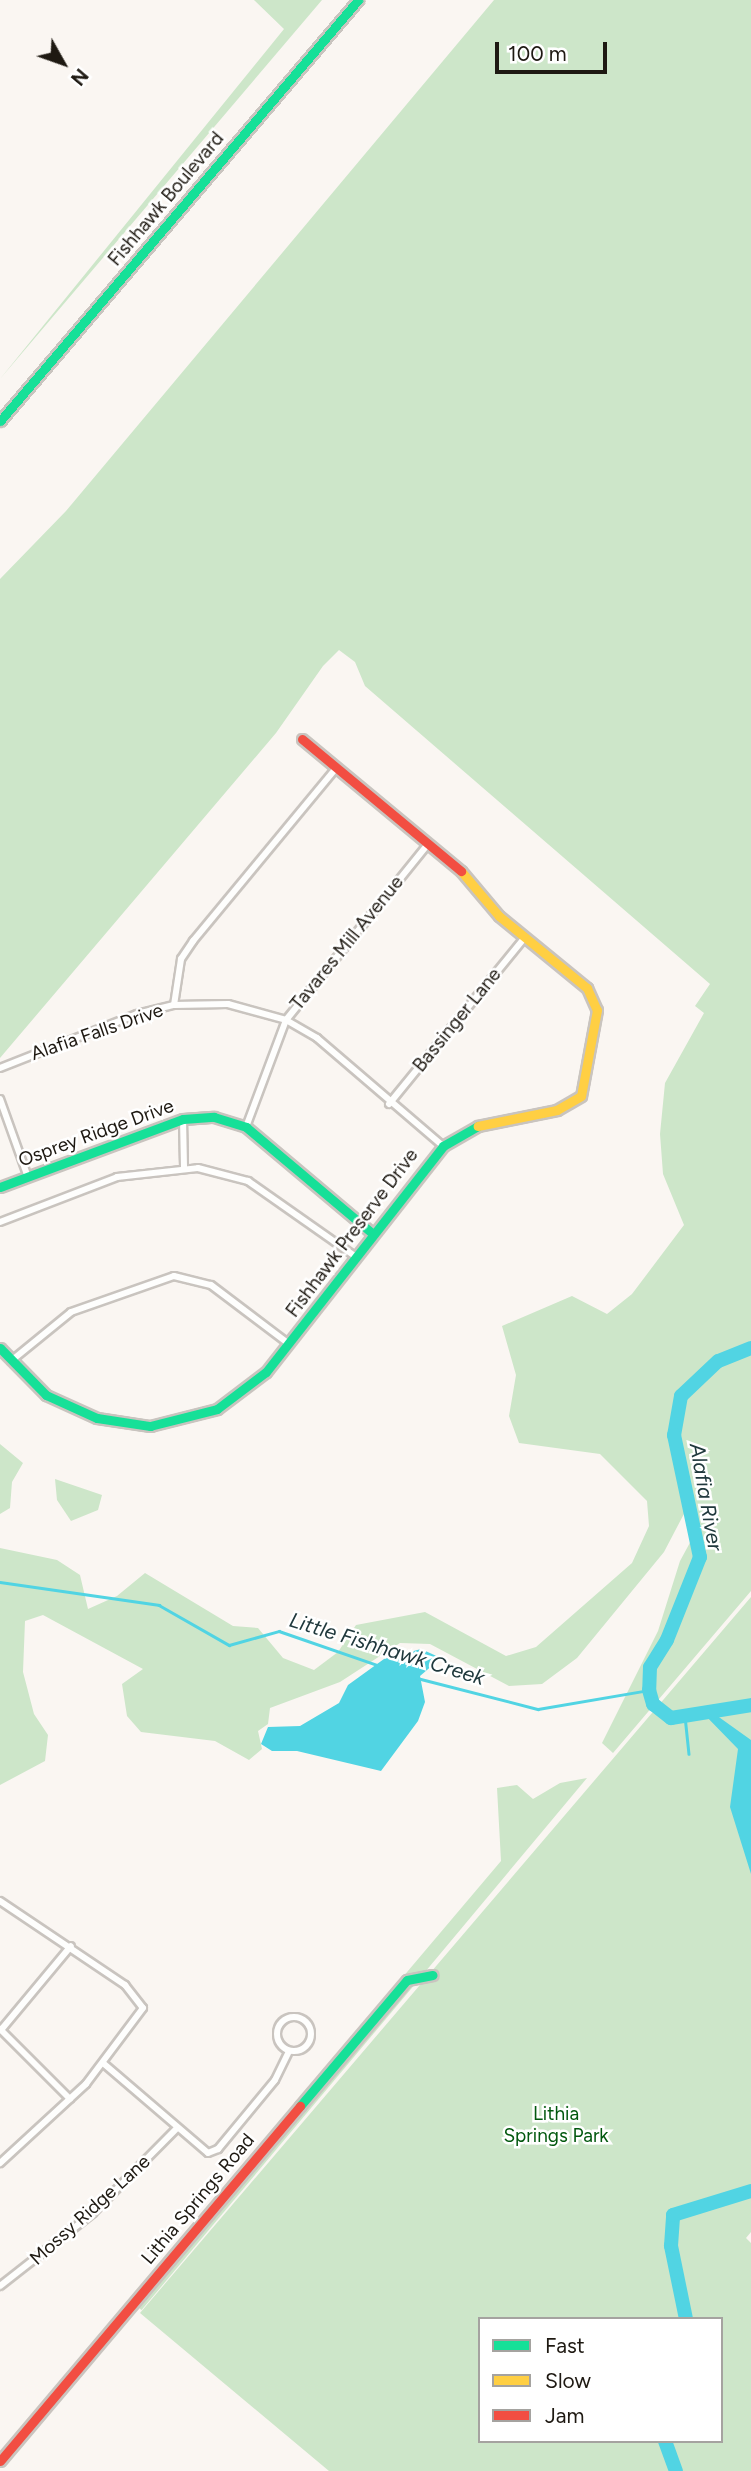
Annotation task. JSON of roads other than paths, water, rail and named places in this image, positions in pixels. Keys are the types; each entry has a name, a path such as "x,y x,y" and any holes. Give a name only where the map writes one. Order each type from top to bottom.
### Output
{"street":[{"name":"Fishhawk Boulevard","path":"0,421 358,0"},
{"name":"Fishhawk Preserve Drive","path":"0,1348 46,1395 72,1409 123,1424 150,1426 190,1419 241,1395 289,1344 443,1146 476,1126 570,1105 586,1085 595,1002 587,988 525,937 428,844 302,738"},
{"path":"174,1005 181,959 193,941 337,767"},
{"name":"Tavares Mill Avenue","path":"246,1127 286,1020 428,844"},
{"name":"Bassinger Lane","path":"389,1104 525,937"},
{"name":"Alafia Falls Drive","path":"0,1068 174,1005 228,1004 286,1020 338,1052 389,1104 443,1146"},
{"path":"0,1099 28,1177"},
{"name":"Osprey Ridge Drive","path":"0,1187 183,1119 214,1117 246,1127 327,1200 373,1234"},
{"path":"183,1119 184,1167"},
{"path":"0,1222 117,1177 184,1167 248,1181 356,1256"},
{"path":"11,1361 71,1312 174,1276 211,1285 289,1344"},
{"path":"0,1901 71,1946 141,1999 143,2014 70,2099 0,2164"},
{"path":"70,2099 0,2029 71,1946"},
{"name":"Lithia Springs Road","path":"0,2461 407,1980 433,1975"},
{"path":"299,2017 309,2026 311,2039 302,2050 289,2051 278,2042 277,2029 286,2019 299,2017"},
{"path":"103,2063 199,2150 218,2148 275,2080 289,2051"},
{"name":"Mossy Ridge Lane","path":"0,2286 93,2213 176,2129"}],"water":[{"path":"421,1649 441,1658 420,1676 425,1702 418,1721 381,1771 297,1751 272,1751 261,1744 268,1727 300,1726 339,1703 348,1685 384,1659"},
{"path":"709,1710 751,1740 751,1874 730,1807 738,1749 701,1711"}],"waterway":[{"name":"Alafia River","path":"751,1348 718,1361 681,1396 674,1435 700,1557 667,1640 650,1667 649,1690 653,1704 671,1718 751,1705"},
{"name":"Little Fishhawk Creek","path":"0,1582 159,1605 229,1645 279,1631 377,1665"},
{"name":"Little Fishhawk Creek","path":"417,1678 538,1709 649,1690"},
{"path":"685,1716 689,1754"},
{"name":"Alafia River","path":"686,2317 671,2246 673,2215 751,2191"},
{"name":"Alafia River","path":"666,2443 676,2471"}],"park label":[{"name":"Lithia Springs Park","path":"556,2125"}]}
